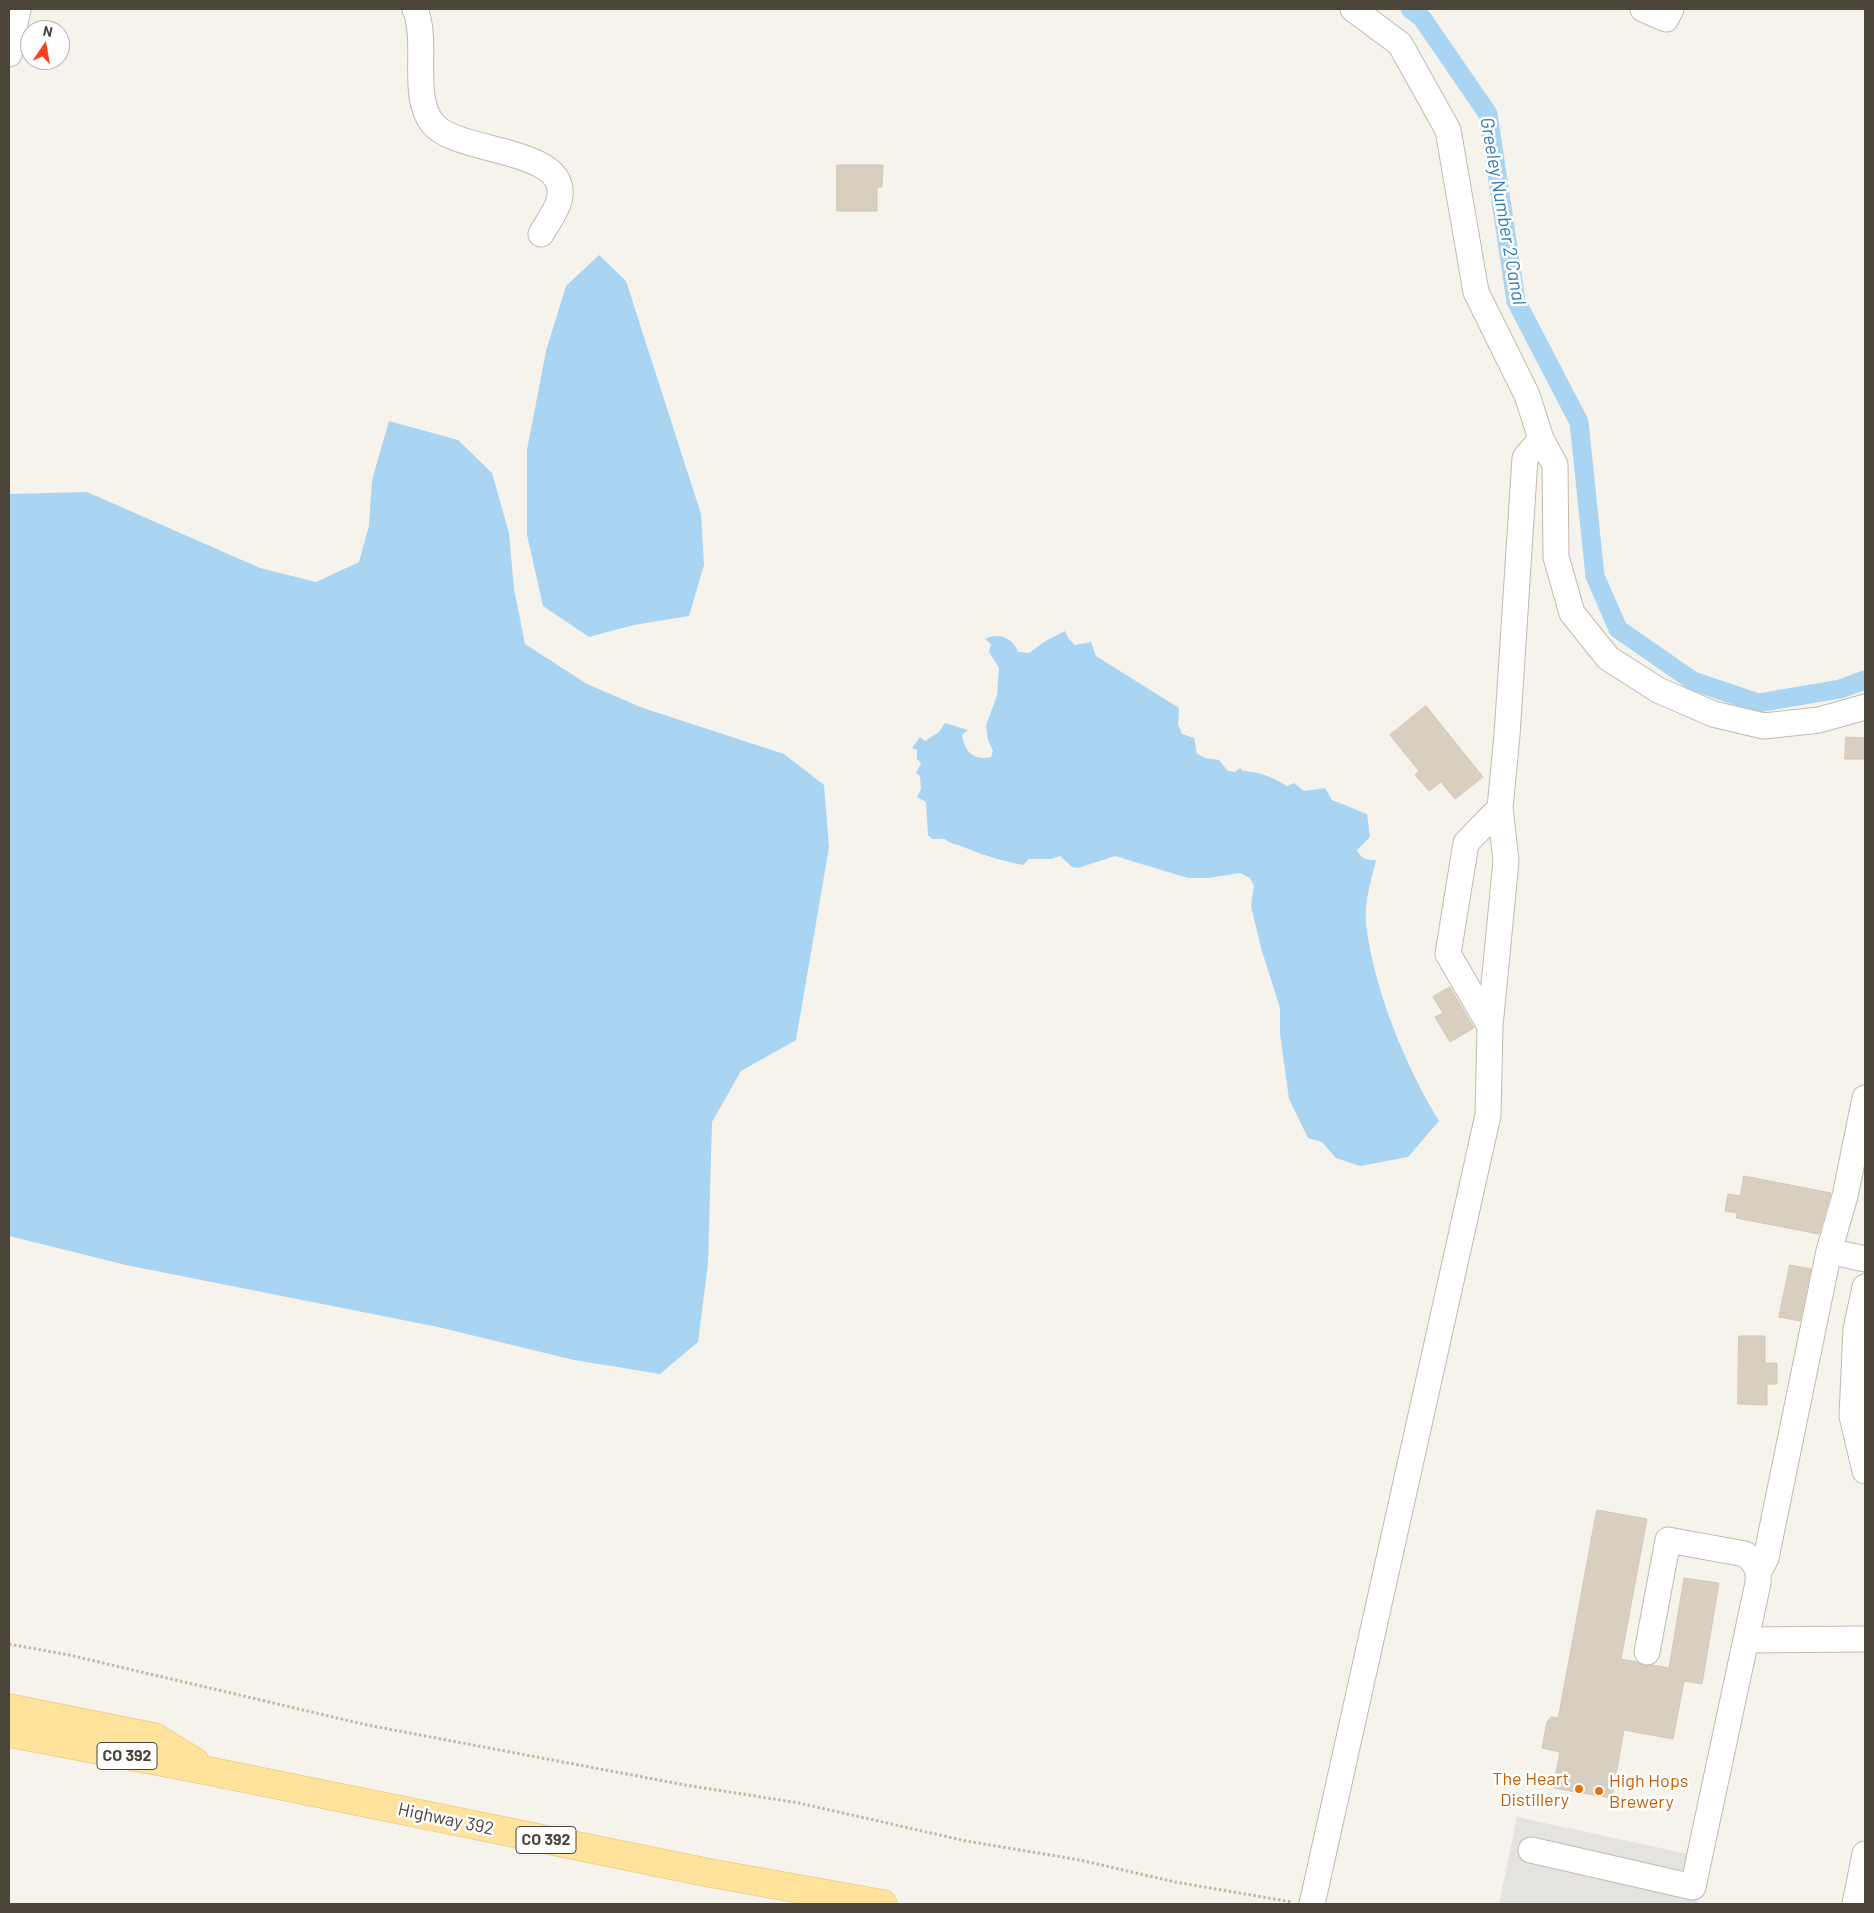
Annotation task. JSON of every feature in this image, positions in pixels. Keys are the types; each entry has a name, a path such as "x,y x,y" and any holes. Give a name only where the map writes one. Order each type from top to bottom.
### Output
{"main road":[{"path":"9,1708 154,1737 209,1771"},
{"name":"Highway 392","path":"9,1734 209,1771 710,1873 883,1904"},
{"path":"9,1743 46,1742"}],"street":[{"path":"9,54 18,9"},
{"path":"415,9 419,18 423,46 424,104 434,124 457,139 541,164 556,175 559,187 558,203 541,234"},
{"path":"1353,9 1400,44 1448,130 1476,292 1527,395 1541,439 1555,465 1556,557 1572,613 1608,658 1658,690 1713,714 1764,726 1819,720 1865,707"},
{"path":"1643,9 1666,19 1671,9"},
{"path":"1312,1904 1488,1116 1490,1026 1506,861 1500,808 1507,735 1525,458 1541,439"},
{"path":"1490,1026 1448,954 1466,843 1500,808"},
{"path":"1531,1850 1693,1887 1747,1640 1759,1571 1766,1558 1829,1251 1845,1196 1865,1098"},
{"path":"1829,1251 1865,1259"},
{"path":"1865,1287 1856,1329 1852,1416 1865,1471"},
{"path":"1647,1652 1668,1540 1745,1554 1759,1571"},
{"path":"1747,1640 1865,1639"},
{"path":"1855,1904 1865,1854"}],"path":[{"path":"9,1644 69,1655 367,1725 685,1785 799,1803 966,1841 1080,1860 1175,1882 1300,1904"}],"shaded area":[{"path":"1517,1817 1707,1858 1697,1904 1499,1904"}],"water":[{"path":"599,255 626,281 701,514 704,565 689,616 634,625 589,637 543,606 527,535 527,450 546,351 566,286"},
{"path":"389,421 458,440 492,473 509,533 514,589 525,644 587,684 643,708 784,754 824,785 829,847 796,1040 741,1071 712,1122 708,1263 698,1342 660,1374 574,1360 438,1327 126,1265 9,1236 9,494 87,492 260,568 316,582 359,562 369,526 372,480"},
{"path":"1065,631 1075,645 1091,642 1096,656 1179,708 1178,724 1182,734 1194,738 1197,754 1219,760 1228,771 1235,772 1240,768 1243,771 1266,776 1287,786 1294,783 1304,791 1325,788 1332,800 1367,814 1370,837 1357,850 1365,858 1376,860 1368,892 1366,924 1376,975 1403,1051 1414,1076 1439,1121 1408,1157 1360,1166 1336,1158 1322,1142 1308,1138 1289,1099 1280,1033 1280,1008 1261,948 1251,906 1254,886 1250,878 1240,873 1208,878 1188,878 1115,856 1078,868 1072,867 1060,856 1051,859 1029,859 1023,865 987,856 945,839 932,839 928,835 926,802 917,797 921,789 920,776 916,773 921,763 917,759 917,750 912,748 920,737 925,741 939,732 945,723 968,730 962,735 965,746 971,754 979,758 991,757 993,751 988,740 986,726 997,695 999,668 989,652 991,644 985,639 1000,636 1013,643 1018,652 1029,653 1044,642"}],"building":[{"path":"837,165 883,165 882,187 877,187 877,211 837,211"},
{"path":"1426,706 1483,777 1455,799 1441,782 1429,791 1415,775 1419,771 1390,735"},
{"path":"1846,737 1865,738 1865,759 1845,759"},
{"path":"1450,987 1474,1028 1450,1042 1435,1017 1443,1013 1433,997"},
{"path":"1744,1176 1831,1193 1819,1234 1736,1218 1737,1213 1725,1211 1728,1194 1740,1196"},
{"path":"1790,1265 1811,1269 1800,1321 1779,1317"},
{"path":"1739,1336 1765,1336 1765,1363 1777,1363 1777,1384 1767,1384 1767,1405 1738,1404"},
{"path":"1597,1510 1647,1519 1621,1659 1637,1662 1644,1666 1653,1665 1669,1668 1684,1578 1719,1583 1702,1684 1684,1681 1673,1739 1624,1730 1612,1798 1553,1788 1560,1752 1542,1748 1547,1722 1551,1717 1558,1718"}],"waterway":[{"name":"Greeley Number 2 Canal","path":"1410,9 1422,18 1488,114 1516,301 1579,422 1595,576 1618,629 1693,681 1758,703 1840,689 1865,680"}],"place":[{"name":"The Heart Distillery","path":"1579,1789"},
{"name":"High Hops Brewery","path":"1599,1791"}]}
